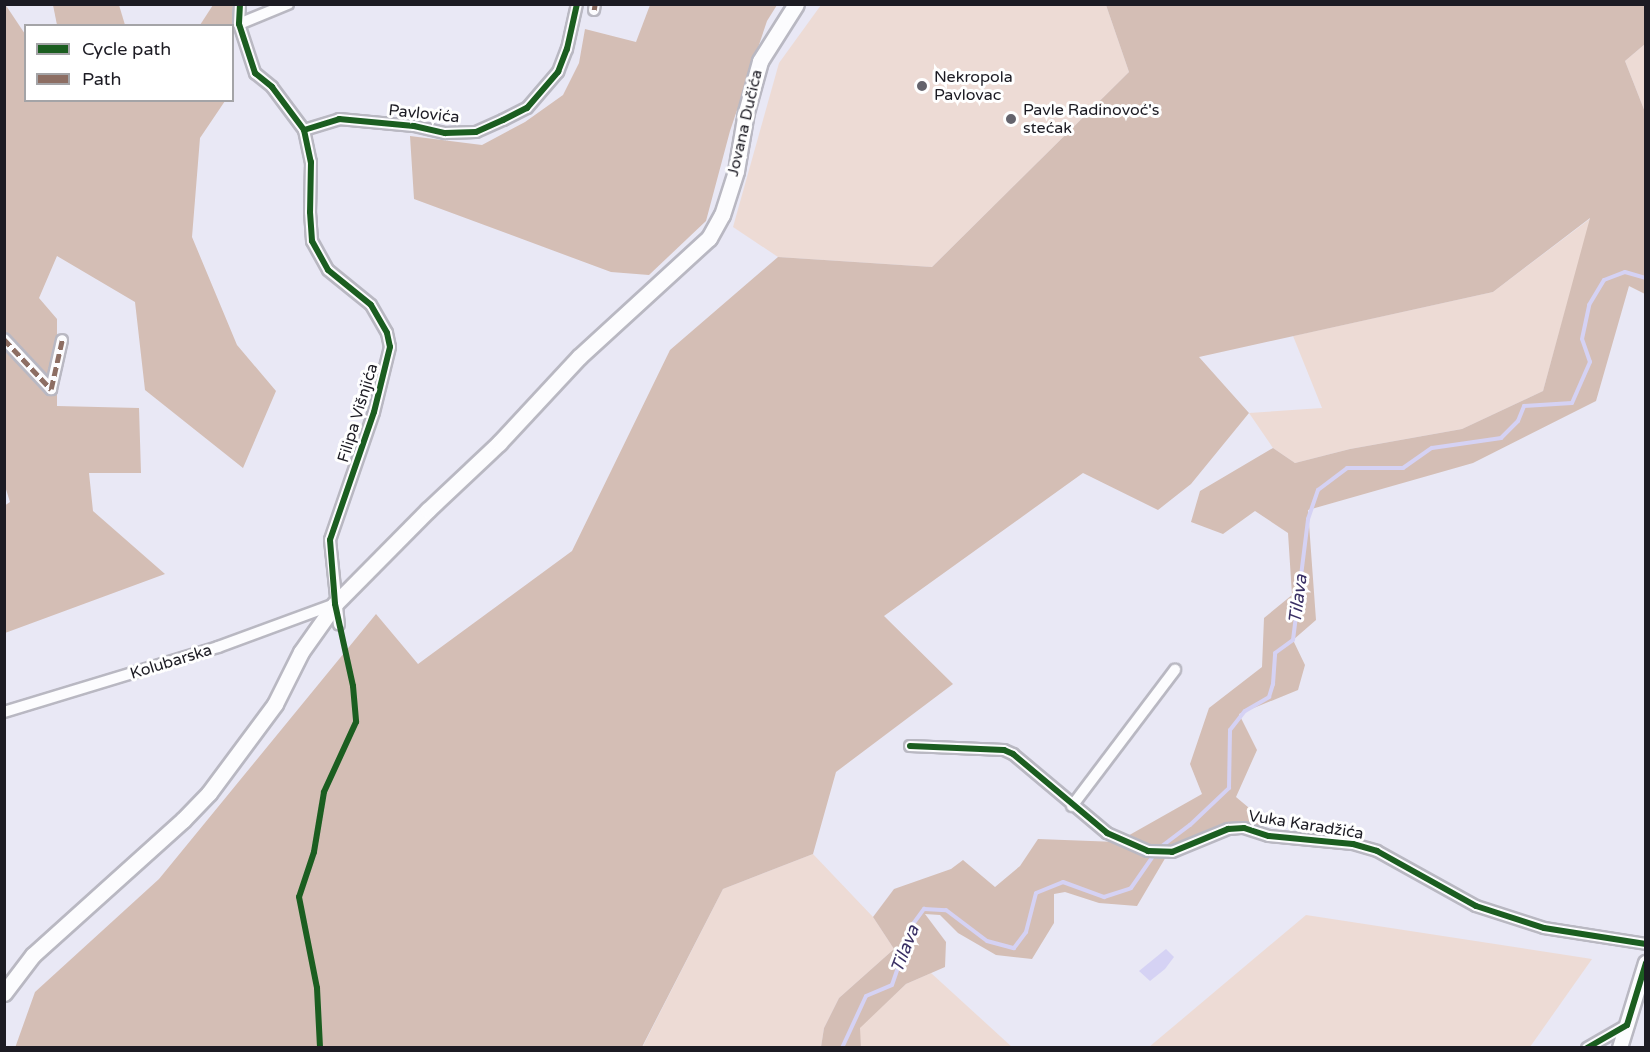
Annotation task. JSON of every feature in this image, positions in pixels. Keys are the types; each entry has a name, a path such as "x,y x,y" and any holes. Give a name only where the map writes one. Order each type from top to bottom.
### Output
{"main road":[{"name":"Jovana Dučića","path":"335,604 428,510 500,443 579,357 709,238 722,215 735,171 746,112 760,61 796,4"},
{"path":"4,993 33,955 183,820 209,793 275,704 301,652 335,604"}],"street":[{"name":"Filipa Višnjića","path":"240,4 239,24 255,73 272,87 304,130 311,162 310,232 312,242 328,270 371,305 387,333 390,347 374,412 330,540 339,625"},
{"path":"239,24 288,4"},
{"name":"Pavlovića","path":"304,130 339,119 414,126 445,133 476,132 503,120 527,108 558,72 577,4"},
{"path":"4,339 51,389 62,340"},
{"name":"Kolubarska","path":"4,712 218,647 335,604"},
{"path":"1072,806 1175,670"},
{"name":"Vuka Karadžića","path":"910,746 1004,750 1014,754 1072,806 1107,833 1154,852 1172,852 1228,829 1244,828 1269,836 1353,844 1377,851 1486,910 1544,928 1646,944"},
{"path":"1620,1047 1646,963"},
{"path":"1587,1047 1627,1024"}],"shaded area":[{"path":"5,4 24,32 24,102 224,102 200,138 192,237 237,345 276,391 243,468 145,390 135,302 57,256 39,298 57,319 57,406 139,408 141,473 89,473 93,511 165,574 5,633 4,506 10,502 4,483"},
{"path":"53,5 119,5 125,24 57,24"},
{"path":"213,5 233,5 232,24 201,24"},
{"path":"650,5 777,5 767,21 730,131 706,221 649,275 611,272 414,199 410,136 482,145 525,122 563,95 579,63 585,29 636,42"},
{"path":"821,5 1106,5 1129,72 932,267 778,257 733,227 779,63"},
{"path":"1106,5 1645,5 1645,44 1625,61 1645,112 1645,294 1629,286 1596,401 1473,463 1308,510 1316,620 1293,640 1305,665 1298,690 1239,714 1257,750 1236,797 1267,823 1170,850 1137,906 1099,903 1065,892 1054,894 1054,923 1032,959 996,955 958,933 940,915 925,914 946,942 945,967 906,984 860,1028 861,1047 821,1047 824,1028 839,998 894,949 873,917 894,889 951,869 963,860 995,887 1020,866 1038,839 1117,842 1202,794 1190,764 1209,708 1262,667 1264,618 1292,595 1288,533 1255,511 1223,534 1191,522 1200,491 1273,448 1295,463 1350,449 1462,429 1543,391 1590,218 1493,292 1199,357 1249,413 1191,484 1158,510 1083,473 884,616 953,684 836,772 813,854 723,889 642,1047 15,1048 35,992 159,879 376,614 418,664 572,551 670,350 778,257 932,267 1129,72"},
{"path":"1645,44 1645,112 1625,61"},
{"path":"1591,218 1543,391 1462,429 1350,449 1295,463 1273,448 1249,413 1322,408 1293,336 1493,292"},
{"path":"813,854 873,917 894,949 839,998 824,1028 821,1047 642,1048 723,889"},
{"path":"1306,915 1592,959 1530,1047 1149,1047"},
{"path":"931,973 1012,1047 861,1047 859,1028 906,984"}],"water":[{"path":"1166,949 1174,957 1165,969 1150,981 1139,971"}],"waterway":[{"name":"Tilava","path":"842,1048 866,996 892,985 913,924 924,909 946,910 987,941 1014,948 1026,932 1036,893 1063,882 1104,897 1131,888 1158,849 1190,825 1229,788 1230,730 1245,711 1269,697 1273,684 1275,653 1293,640 1308,519 1318,490 1347,468 1403,468 1432,448 1501,438 1518,421 1524,406 1572,403 1590,362 1582,339 1589,305 1604,280 1625,272 1646,278"}],"marked path":[{"path":"594,10 595,4"},
{"path":"4,339 51,389 62,340"}],"cycle path":[{"path":"240,4 239,24 255,73 272,87 304,130 311,162 312,241 328,270 371,305 387,333 390,347 374,412 330,540 335,604 353,686 356,722 324,792 314,852 299,897 317,988 320,1048"},
{"path":"304,130 339,119 414,126 445,133 476,132 503,120 527,108 558,72 567,49 577,4"},
{"path":"910,746 1004,750 1013,754 1107,833 1148,851 1172,852 1228,829 1244,828 1269,836 1353,844 1377,851 1476,906 1544,928 1646,944"},
{"path":"1587,1048 1627,1025 1646,963"}],"place":[{"name":"Nekropola Pavlovac","path":"922,86"},
{"name":"Pavle Radinovoć's stećak","path":"1011,119"}]}
